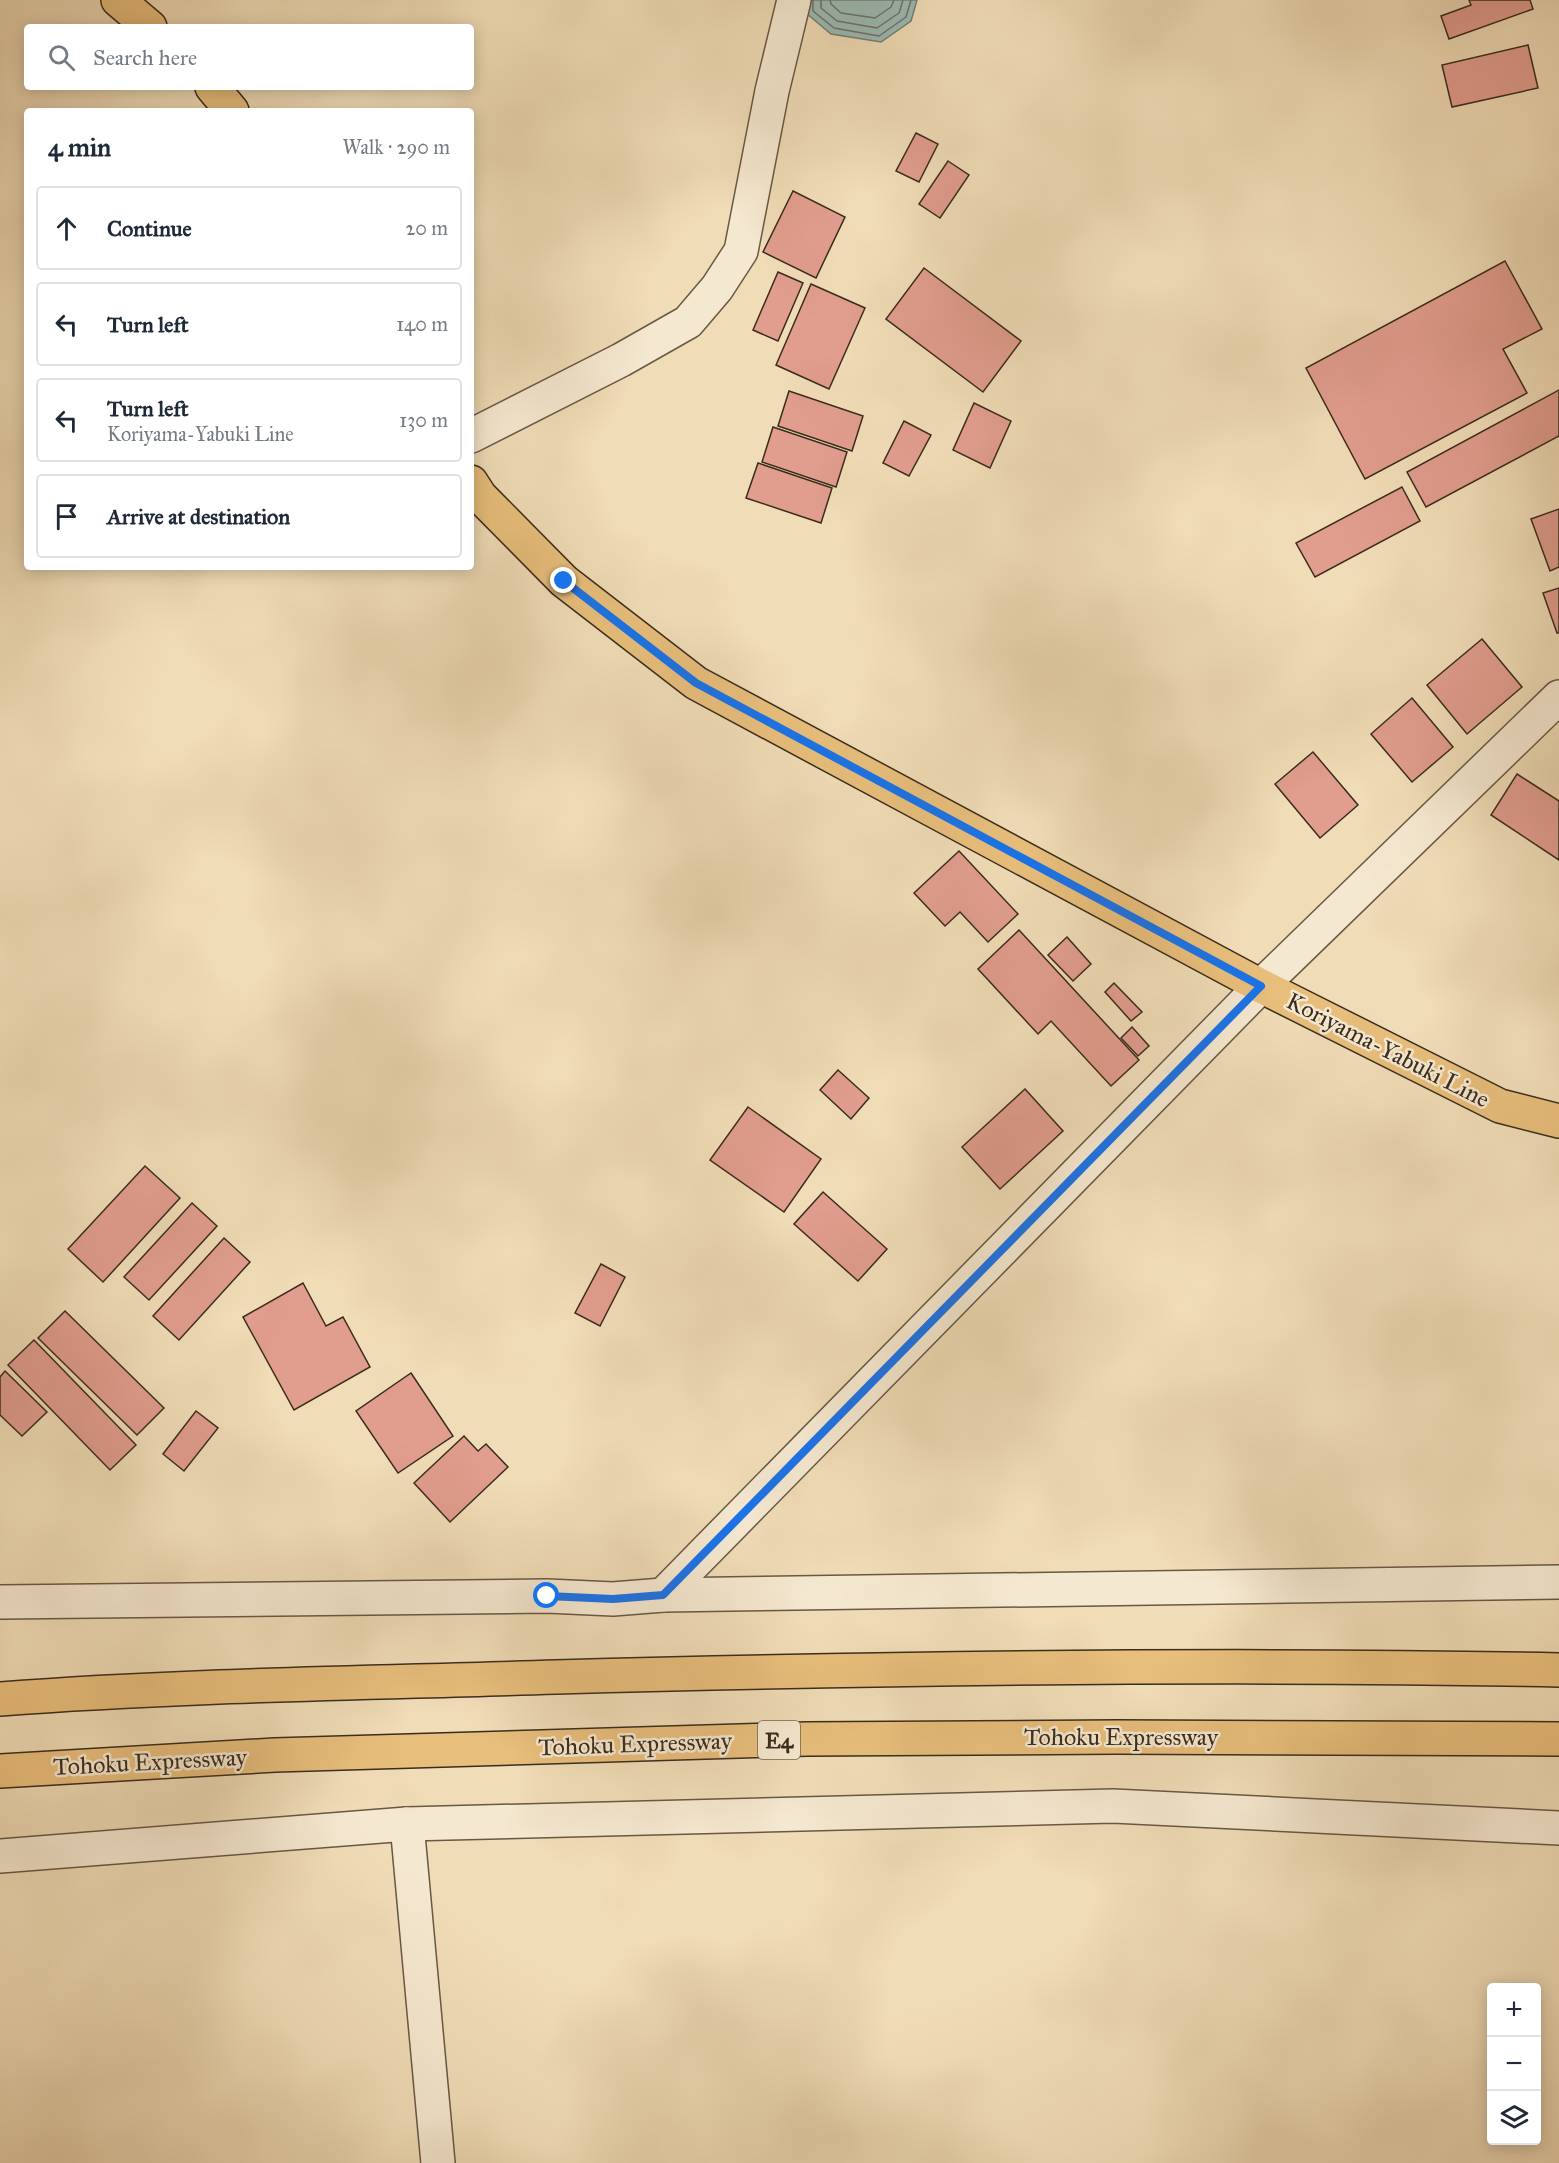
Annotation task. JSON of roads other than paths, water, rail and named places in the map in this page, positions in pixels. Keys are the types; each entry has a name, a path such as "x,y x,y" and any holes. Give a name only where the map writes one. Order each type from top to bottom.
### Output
{"main road":[{"path":"118,0 146,24"},
{"path":"214,90 230,108"},
{"name":"Koriyama-Yabuki Line","path":"474,487 480,496 564,581 696,683 1261,986 1500,1106 1559,1121"},
{"path":"0,1699 274,1685 804,1670 1375,1666 1559,1670"},
{"name":"Tohoku Expressway","path":"0,1771 275,1755 807,1739 1559,1738"}],"street":[{"path":"474,434 621,360 688,322 717,288 741,251 772,91 794,0"},
{"path":"663,1595 1261,986 1559,697"},
{"path":"0,1602 547,1596 613,1599 663,1595 1559,1582"},
{"path":"0,1856 407,1824 1113,1806 1559,1828"},
{"path":"407,1824 438,2163"}],"water":[{"path":"808,0 917,0 911,21 881,42 831,34 806,13"}]}
